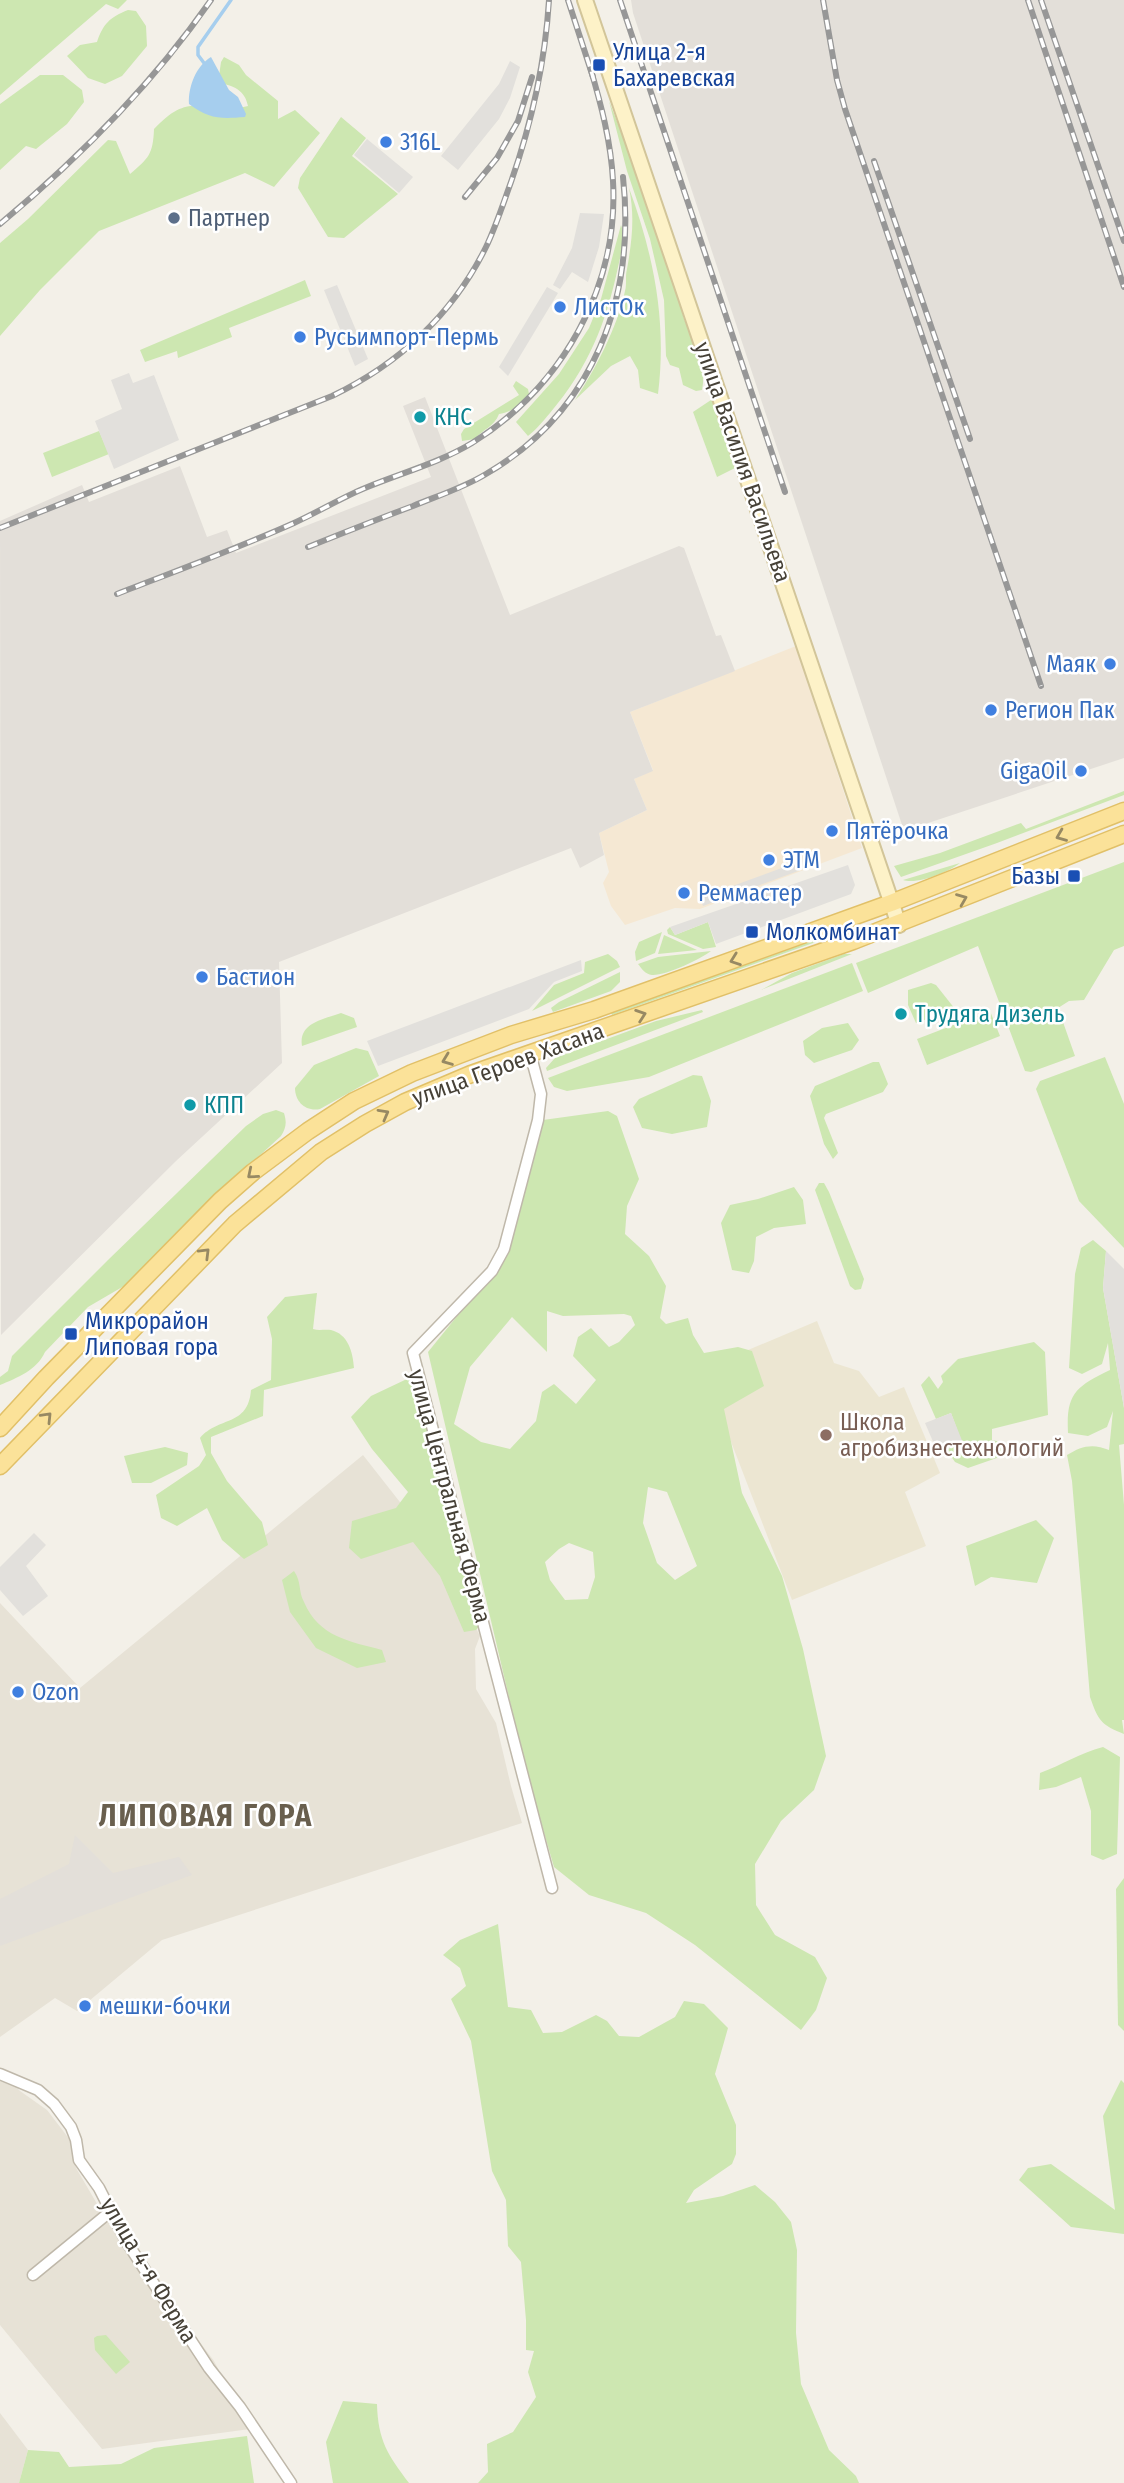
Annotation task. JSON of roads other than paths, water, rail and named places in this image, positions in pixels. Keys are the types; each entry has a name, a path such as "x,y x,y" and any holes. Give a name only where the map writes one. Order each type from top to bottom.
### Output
{"main road":[{"name":"улица Василия Васильева","path":"585,0 899,925"},
{"name":"улица Героев Хасана","path":"0,1428 220,1201 253,1172 354,1101 412,1073 511,1035 594,1010 891,904 1124,811"},
{"name":"улица Героев Хасана","path":"0,1466 227,1231 321,1152 404,1102 530,1053 899,925 1124,834"}],"street":[{"name":"улица Центральная Ферма","path":"530,1053 541,1094 535,1132 504,1250 492,1271 413,1353 552,1888"},
{"name":"улица 4-я Ферма","path":"0,2074 38,2090 54,2104 71,2127 79,2160 99,2188 126,2241 209,2368 240,2407 291,2483"},
{"path":"33,2275 111,2211"}],"water":[{"path":"211,57 229,90 238,97 245,117 215,117 189,104 194,77"}],"waterway":[{"path":"204,63 198,55 198,47 231,0"}],"railway":[{"path":"0,224 86,147 113,119 164,62 211,0"},
{"path":"0,528 332,396 380,369 422,335 473,271 496,223 531,115 541,70 549,0"},
{"path":"568,0 593,77"},
{"path":"620,0 785,492"},
{"path":"823,0 837,80 845,109 1041,686"},
{"path":"1028,0 1124,287"},
{"path":"1041,0 1124,241"},
{"path":"117,594 250,542 365,488 446,456 472,443 504,420 533,393 558,363 579,331 595,296 606,259 612,220 612,166 605,123 590,67"},
{"path":"465,197 497,158 518,121 532,77"},
{"path":"874,161 970,439"},
{"path":"308,547 477,479 523,448 555,418 580,384 600,347 614,308 622,266 625,222 623,177"}],"place":[{"name":"Улица 2-я Бахаревская","path":"599,65"},
{"name":"316L","path":"386,142"},
{"name":"Партнер","path":"174,218"},
{"name":"ЛистОк","path":"560,307"},
{"name":"Русьимпорт-Пермь","path":"300,337"},
{"name":"КНС","path":"420,417"},
{"name":"Маяк","path":"1110,664"},
{"name":"Регион Пак","path":"991,710"},
{"name":"GigaOil","path":"1081,771"},
{"name":"Пятёрочка","path":"832,831"},
{"name":"ЭТМ","path":"769,860"},
{"name":"Базы","path":"1074,876"},
{"name":"Реммастер","path":"684,893"},
{"name":"Молкомбинат","path":"752,932"},
{"name":"Бастион","path":"202,977"},
{"name":"Трудяга Дизель","path":"901,1014"},
{"name":"КПП","path":"190,1105"},
{"name":"Микрорайон Липовая гора","path":"71,1334"},
{"name":"Школа агробизнестехнологий","path":"826,1435"},
{"name":"Ozon","path":"18,1692"},
{"name":"мешки-бочки","path":"85,2006"}],"district":[{"name":"ЛИПОВАЯ ГОРА","path":"206,1816"}]}
